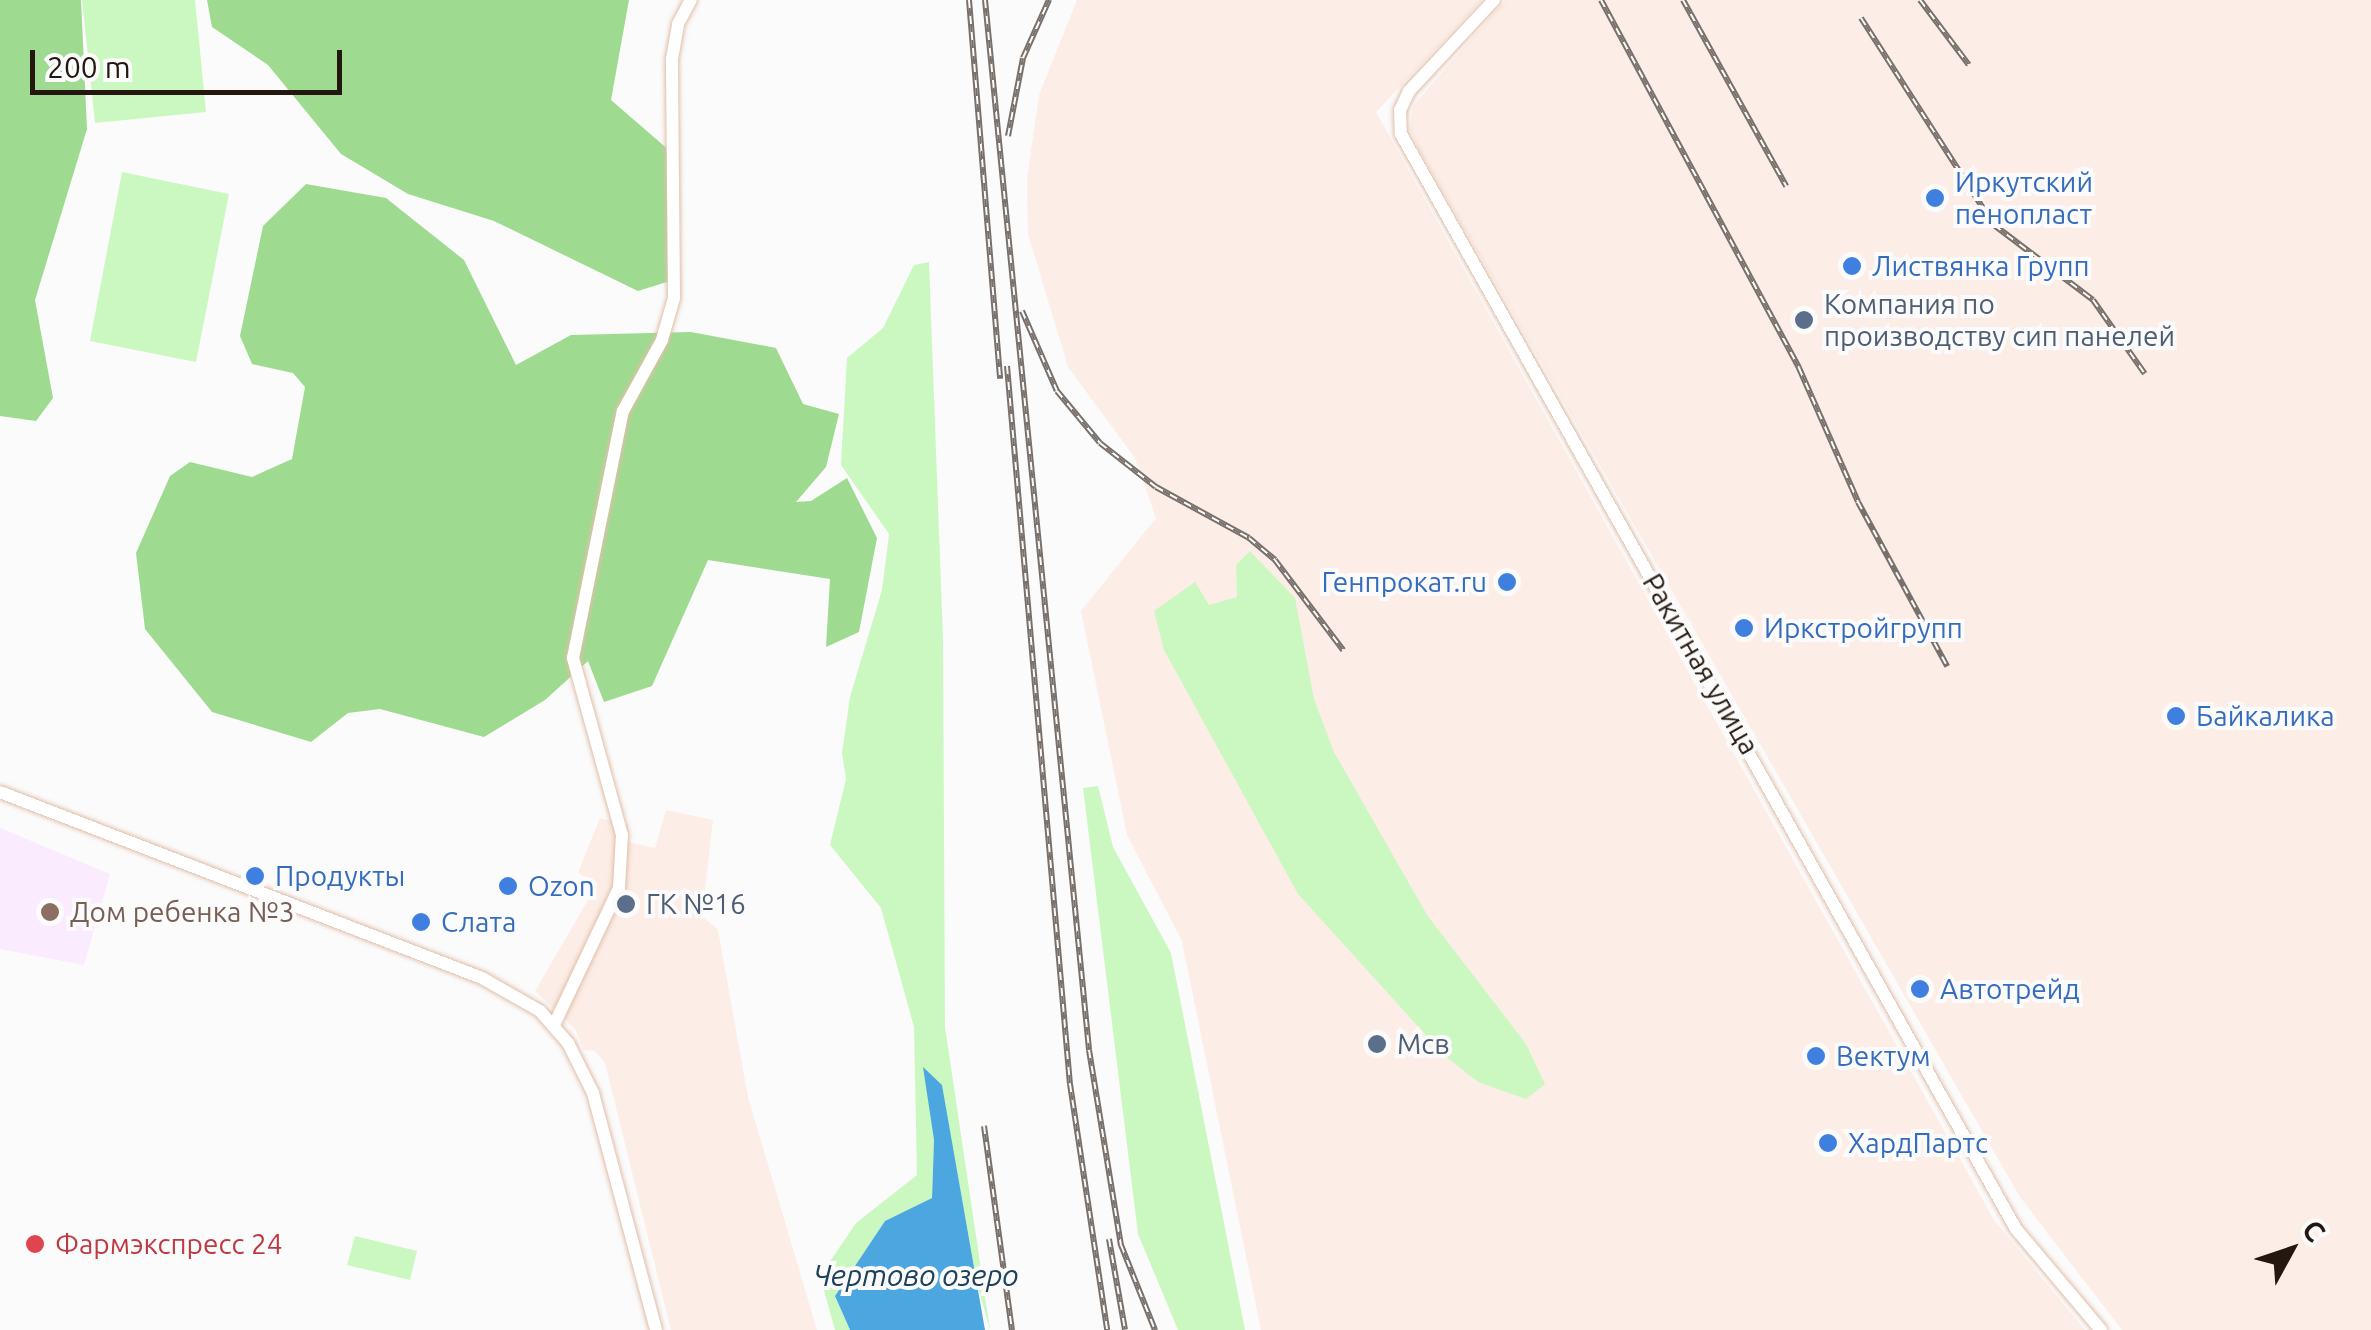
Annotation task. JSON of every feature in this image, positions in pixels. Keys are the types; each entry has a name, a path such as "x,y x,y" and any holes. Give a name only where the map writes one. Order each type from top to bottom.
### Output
{"street":[{"path":"554,1025 619,888 619,820 573,658 623,411 662,340 674,298 672,59 678,24 692,0"},
{"name":"Ракитная улица","path":"1494,0 1409,91 1400,110 1401,134 2016,1229 2101,1330"},
{"path":"0,792 482,978 554,1025 593,1094 656,1330"}],"shaded area":[{"path":"1077,0 1482,0 1376,112 1994,1220 2085,1330 1261,1330 1182,941 1127,835 1081,611 1156,518 1135,458 1068,367 1028,234 1027,179 1039,95"},
{"path":"1505,0 2371,0 2371,1330 2122,1330 2020,1197 1418,148 1410,129 1413,106"},
{"path":"666,810 713,820 702,916 718,930 748,1097 817,1330 671,1330 605,1063 595,1051 584,1050 576,1030 535,991 598,883 578,873 600,818 628,825 628,842 655,848"},
{"name":"Дом ребенка №3","path":"0,828 110,874 84,965 0,949"}],"green space":[{"path":"0,0 81,0 87,129 35,300 53,398 36,421 0,416"},
{"path":"82,0 195,0 206,112 95,123"},
{"path":"207,0 629,0 611,100 670,151 670,281 638,291 494,221 408,194 341,154 268,65 212,27"},
{"path":"122,172 229,194 196,362 90,341"},
{"path":"306,184 386,198 464,260 516,365 571,335 691,332 776,348 803,404 839,414 826,467 796,502 811,501 847,478 877,538 859,632 826,647 830,579 708,560 652,686 604,702 588,661 545,700 484,737 380,709 348,713 311,742 212,712 145,629 136,553 170,476 190,462 252,477 292,459 305,387 293,373 252,364 240,336 263,226"},
{"path":"929,262 943,638 945,1027 990,1330 966,1244 942,1085 924,1069 934,1140 932,1198 885,1221 835,1296 850,1330 835,1330 820,1276 856,1223 917,1175 914,1027 881,908 830,845 846,779 842,753 850,697 882,590 889,534 841,465 847,358 883,328 914,265"},
{"path":"1250,551 1295,598 1314,699 1334,752 1427,915 1526,1044 1545,1084 1526,1099 1478,1082 1444,1055 1298,894 1164,650 1154,611 1195,582 1209,605 1237,597 1236,565"},
{"path":"1098,786 1113,847 1171,953 1245,1330 1178,1330 1138,1234 1083,788"},
{"path":"355,1236 417,1251 410,1280 347,1265"}],"water":[{"name":"Чертово озеро","path":"923,1067 942,1085 985,1330 850,1330 835,1296 885,1221 932,1198 934,1140"}],"railway":[{"path":"969,0 1000,379"},
{"path":"985,0 1089,1050 1121,1245 1155,1330"},
{"path":"1008,136 1023,58 1049,0"},
{"path":"1601,0 1799,368 1858,502 1947,666"},
{"path":"1683,0 1786,186"},
{"path":"1920,0 1969,65"},
{"path":"1861,18 1994,225 2093,300 2145,374"},
{"path":"1022,311 1057,391 1100,443 1156,487 1249,538 1275,560 1343,650"},
{"path":"1007,366 1070,1084 1107,1330"},
{"path":"984,1126 1012,1330"},
{"path":"1109,1239 1125,1330"}],"place":[{"name":"Иркутский пенопласт","path":"1935,198"},
{"name":"Листвянка Групп","path":"1852,266"},
{"name":"Компания по производству сип панелей","path":"1804,320"},
{"name":"Генпрокат.ru","path":"1507,582"},
{"name":"Иркстройгрупп","path":"1744,628"},
{"name":"Байкалика","path":"2176,716"},
{"name":"Продукты","path":"255,876"},
{"name":"Ozon","path":"508,886"},
{"name":"ГК №16","path":"626,904"},
{"name":"Дом ребенка №3","path":"50,912"},
{"name":"Слата","path":"421,922"},
{"name":"Автотрейд","path":"1920,989"},
{"name":"Мсв","path":"1377,1044"},
{"name":"Вектум","path":"1816,1056"},
{"name":"ХардПартс","path":"1828,1143"},
{"name":"Фармэкспресс 24","path":"35,1244"}]}
